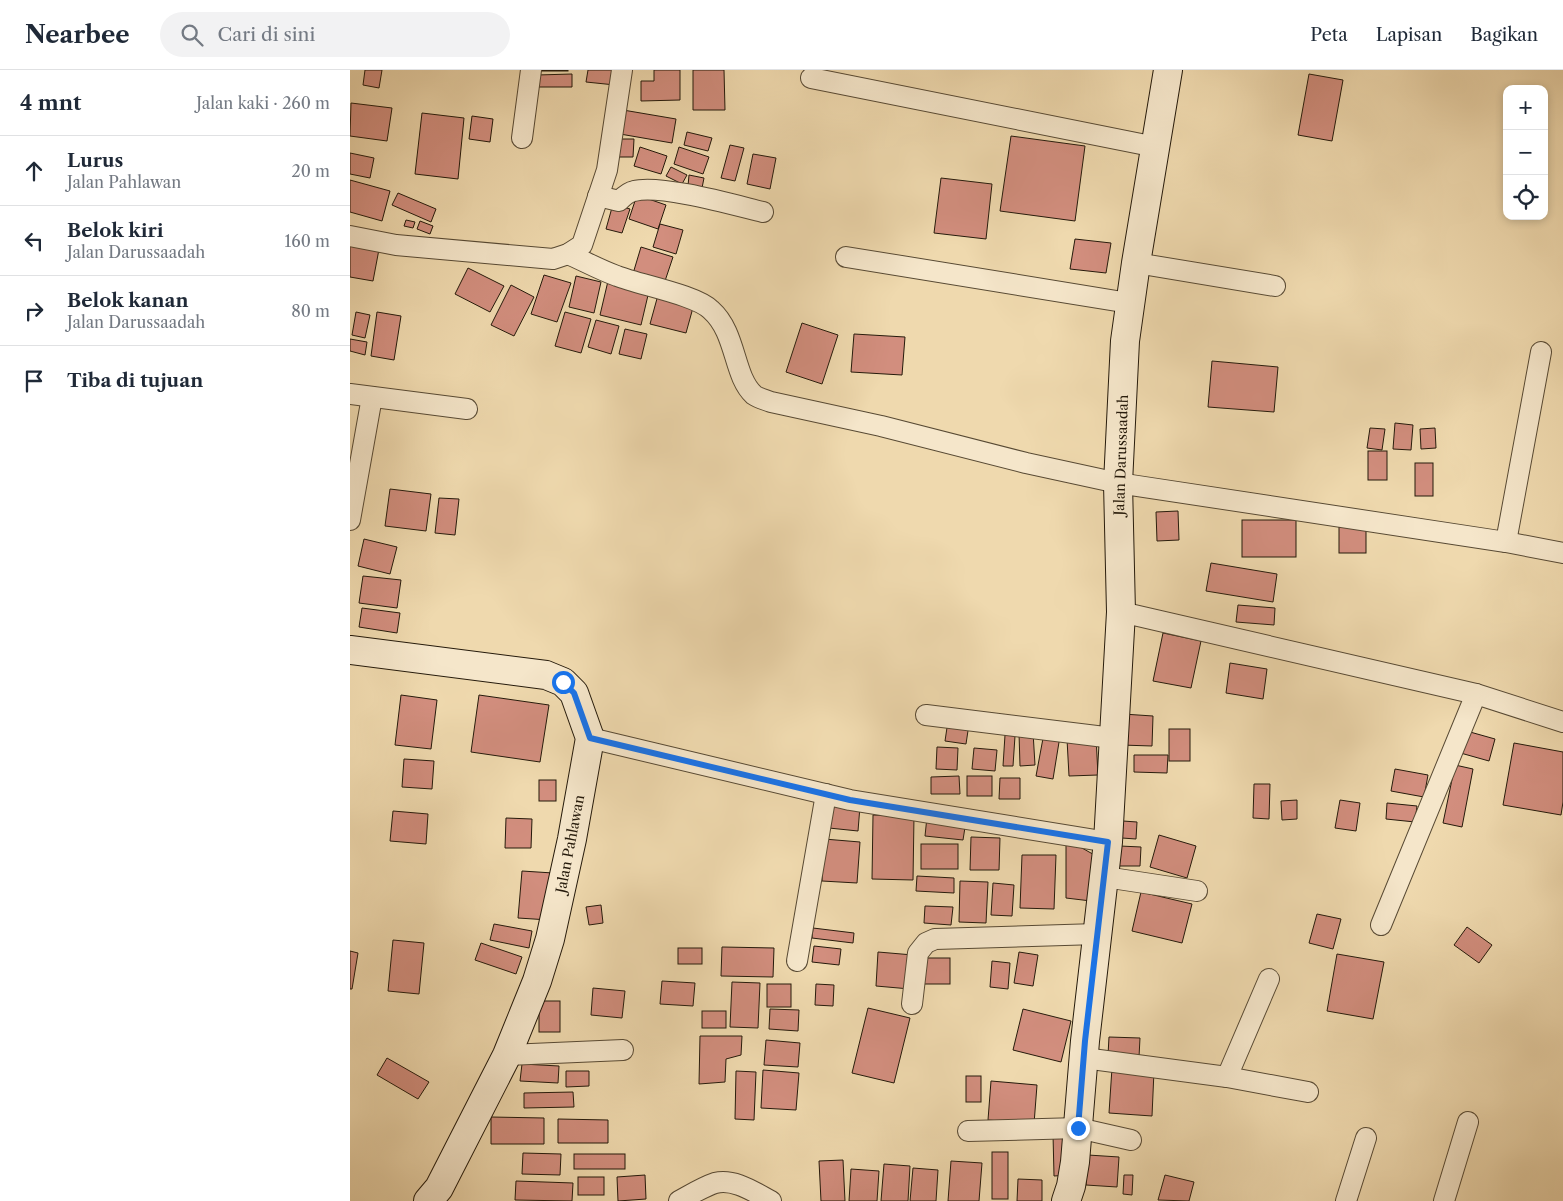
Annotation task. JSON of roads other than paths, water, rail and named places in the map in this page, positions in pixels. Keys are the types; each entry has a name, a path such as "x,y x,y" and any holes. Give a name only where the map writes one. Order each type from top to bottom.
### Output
{"street":[{"path":"522,138 531,70"},
{"path":"350,236 396,244 553,259 568,254 582,245 606,170 622,70"},
{"name":"Jalan Darussaadah","path":"1066,1201 1072,1178 1078,1128 1108,842 1121,612 1118,483 1125,341 1129,303 1168,70"},
{"path":"811,78 1156,147"},
{"path":"598,196 618,201 633,191 644,189 670,191 763,212"},
{"path":"568,254 617,276 696,301 710,309 723,324 732,344 744,383 754,395 771,402 881,426 1026,463 1118,483 1506,542 1563,553"},
{"path":"846,257 1129,303"},
{"path":"1136,263 1275,286"},
{"path":"1506,542 1541,352"},
{"path":"350,394 467,409"},
{"path":"350,520 372,396"},
{"path":"1121,612 1476,694 1563,722"},
{"name":"Jalan Pahlawan","path":"350,650 546,675 563,682 574,693 590,738 572,839 550,939 537,981 507,1054 439,1188 428,1201"},
{"path":"1381,925 1476,694"},
{"path":"926,715 1113,738"},
{"path":"590,738 826,794 1108,842"},
{"path":"797,961 826,794"},
{"path":"1105,877 1197,891"},
{"path":"912,1004 918,953 926,943 935,939 1098,934"},
{"path":"1227,1077 1269,979"},
{"path":"507,1054 623,1050"},
{"path":"1084,1058 1227,1077 1308,1092"},
{"path":"1444,1201 1468,1122"},
{"path":"968,1131 1078,1128 1131,1140"},
{"path":"1346,1201 1366,1138"},
{"path":"679,1201 715,1183 722,1182 737,1184 770,1201"}]}
